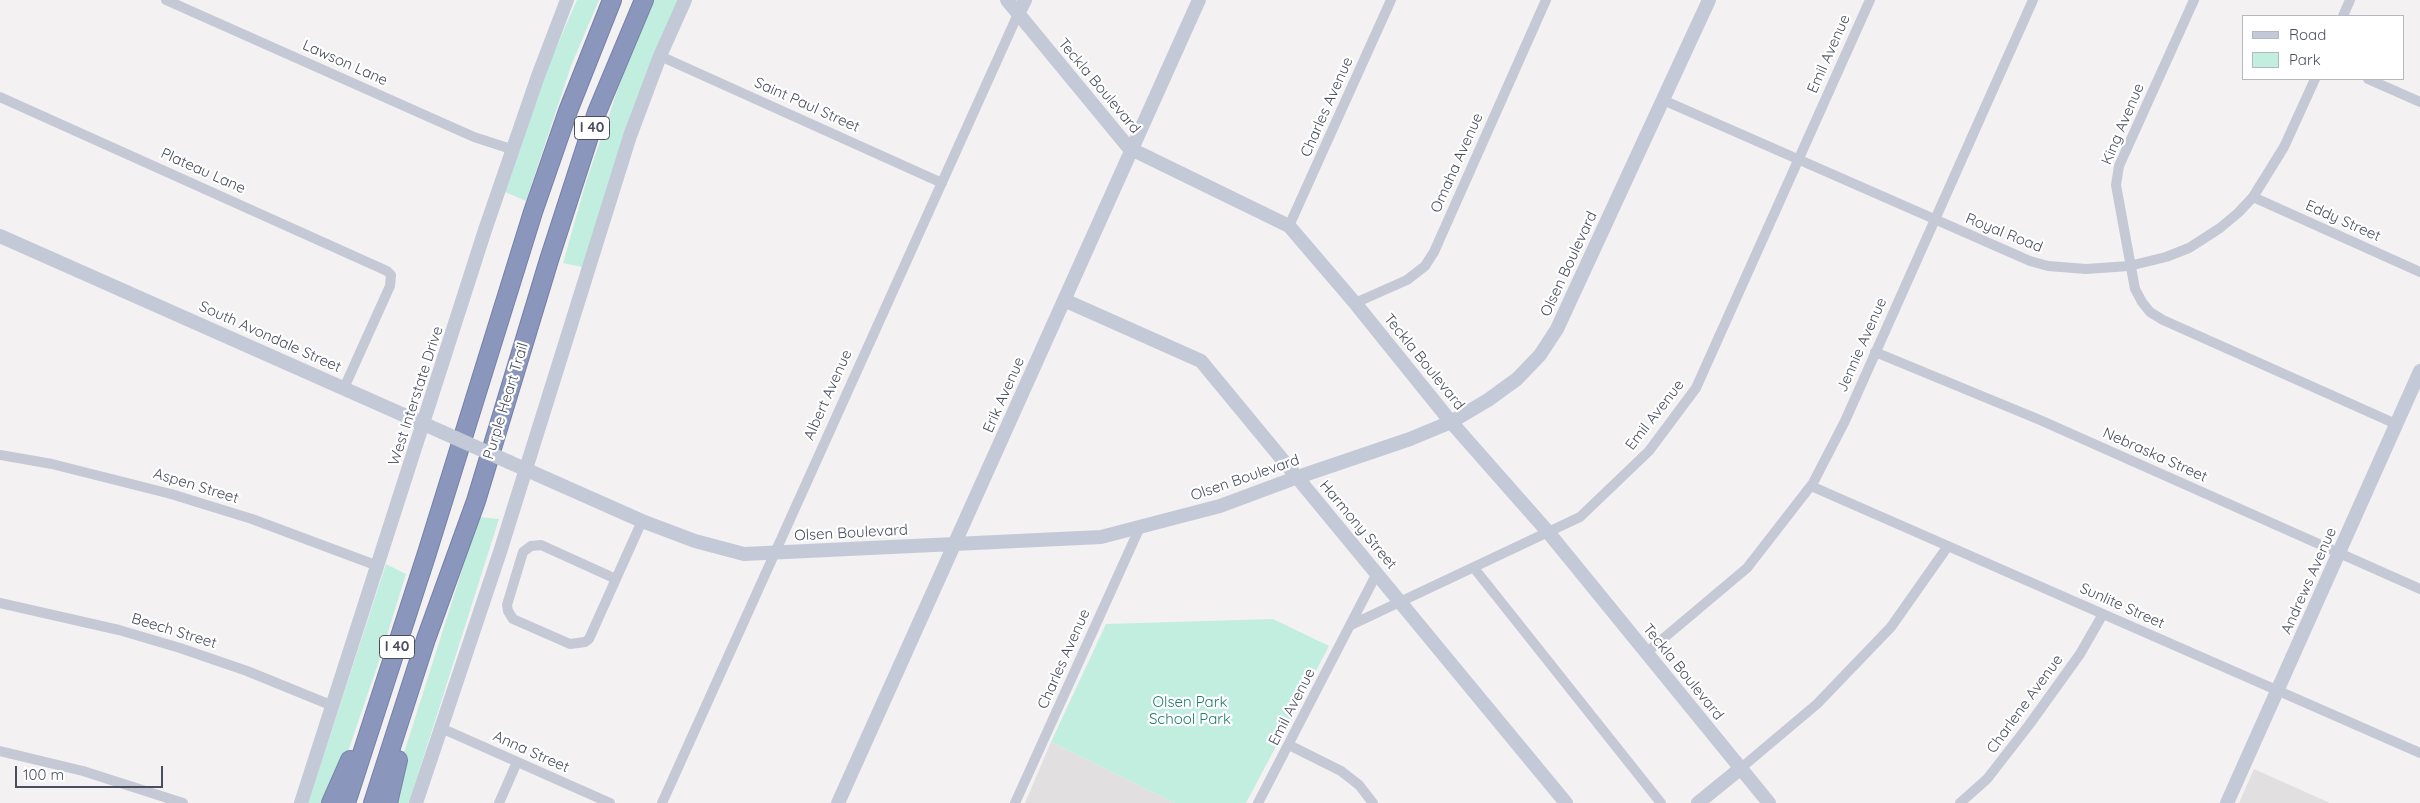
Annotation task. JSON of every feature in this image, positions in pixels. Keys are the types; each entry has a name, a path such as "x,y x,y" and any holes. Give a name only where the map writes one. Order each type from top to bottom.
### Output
{"highway":[{"name":"Purple Heart Trail","path":"346,803 386,683 533,212 568,111 612,0"},
{"name":"Purple Heart Trail","path":"373,803 426,639 476,501 549,260 598,112 644,0"},
{"path":"388,803 426,639"},
{"path":"331,803 386,683"}],"main road":[{"name":"West Interstate Drive","path":"302,803 485,230 538,76 567,0"},
{"path":"416,803 526,469 610,199 648,87 685,0"},
{"name":"Teckla Boulevard","path":"1007,0 1132,150 1289,226 1355,302 1451,422 1548,532 1769,803"},
{"name":"Albert Avenue","path":"1018,14 1025,0"},
{"name":"Erik Avenue","path":"838,803 1199,0"},
{"name":"Olsen Boulevard","path":"526,469 642,521 696,541 744,554 775,553 1102,537 1220,506 1410,439 1451,422 1488,400 1517,378 1540,354 1557,329 1709,0"},
{"name":"South Avondale Street","path":"1,238 526,469"},
{"name":"Harmony Street","path":"1064,300 1201,361 1566,803"},
{"name":"Andrews Avenue","path":"2227,803 2420,371"},
{"path":"1698,803 1740,768"}],"street":[{"name":"Lawson Lane","path":"166,0 474,137 514,150"},
{"name":"Charles Avenue","path":"1289,226 1391,0"},
{"name":"Omaha Avenue","path":"1355,302 1407,280 1425,266 1546,0"},
{"name":"Emil Avenue","path":"1351,625 1580,517 1648,451 1696,388 1870,0"},
{"name":"Jennie Avenue","path":"1646,653 1747,568 1811,486 1845,421 2033,0"},
{"name":"King Avenue","path":"2129,266 2116,185 2119,166 2194,0"},
{"path":"2343,15 2350,0"},
{"name":"Albert Avenue","path":"662,803 1018,14"},
{"name":"Saint Paul Street","path":"660,56 942,182"},
{"name":"Royal Road","path":"1663,100 2022,258 2048,266 2086,270 2129,266 2166,257 2189,248 2220,228 2253,197 2284,147 2315,80"},
{"path":"2370,80 2420,102"},
{"name":"Plateau Lane","path":"0,97 382,267 390,275 390,286 344,388"},
{"name":"Eddy Street","path":"2253,197 2420,272"},
{"path":"2129,266 2135,289 2142,302 2150,312 2163,320 2396,424"},
{"name":"Nebraska Street","path":"1876,352 2040,420 2420,589"},
{"name":"Aspen Street","path":"0,455 52,464 171,494 261,522 378,566"},
{"name":"Sunlite Street","path":"1811,486 2420,753"},
{"path":"616,579 541,545 530,546 523,552 507,605 508,611 513,619 570,644 580,644 589,639 616,579 642,521"},
{"name":"Charles Avenue","path":"1015,803 1140,527"},
{"path":"1740,768 1817,704 1891,626 1948,546"},
{"path":"1474,568 1661,803"},
{"name":"Emil Avenue","path":"1258,803 1377,573"},
{"name":"Beech Street","path":"0,603 111,628 180,648 247,671 333,706"},
{"name":"Charlene Avenue","path":"1960,803 1987,780 2080,654 2103,614"},
{"name":"Anna Street","path":"441,728 610,803"},
{"path":"1289,745 1341,771 1359,785 1373,803"},
{"path":"0,751 83,771 183,803"},
{"path":"499,803 517,762"}],"shaded area":[{"path":"1051,742 1175,803 1025,803"},
{"path":"2254,769 2330,803 2239,803"}],"green space":[{"path":"577,0 599,0 571,66 526,201 505,192 546,71"},
{"path":"653,0 679,0 582,267 563,263 586,182 631,51"},
{"path":"479,517 499,519 409,803 392,803 402,759"},
{"path":"386,564 406,574 379,661 342,769 326,803 308,803"},
{"name":"Olsen Park School Park","path":"1273,619 1329,646 1246,803 1175,803 1051,742 1106,624"}]}
